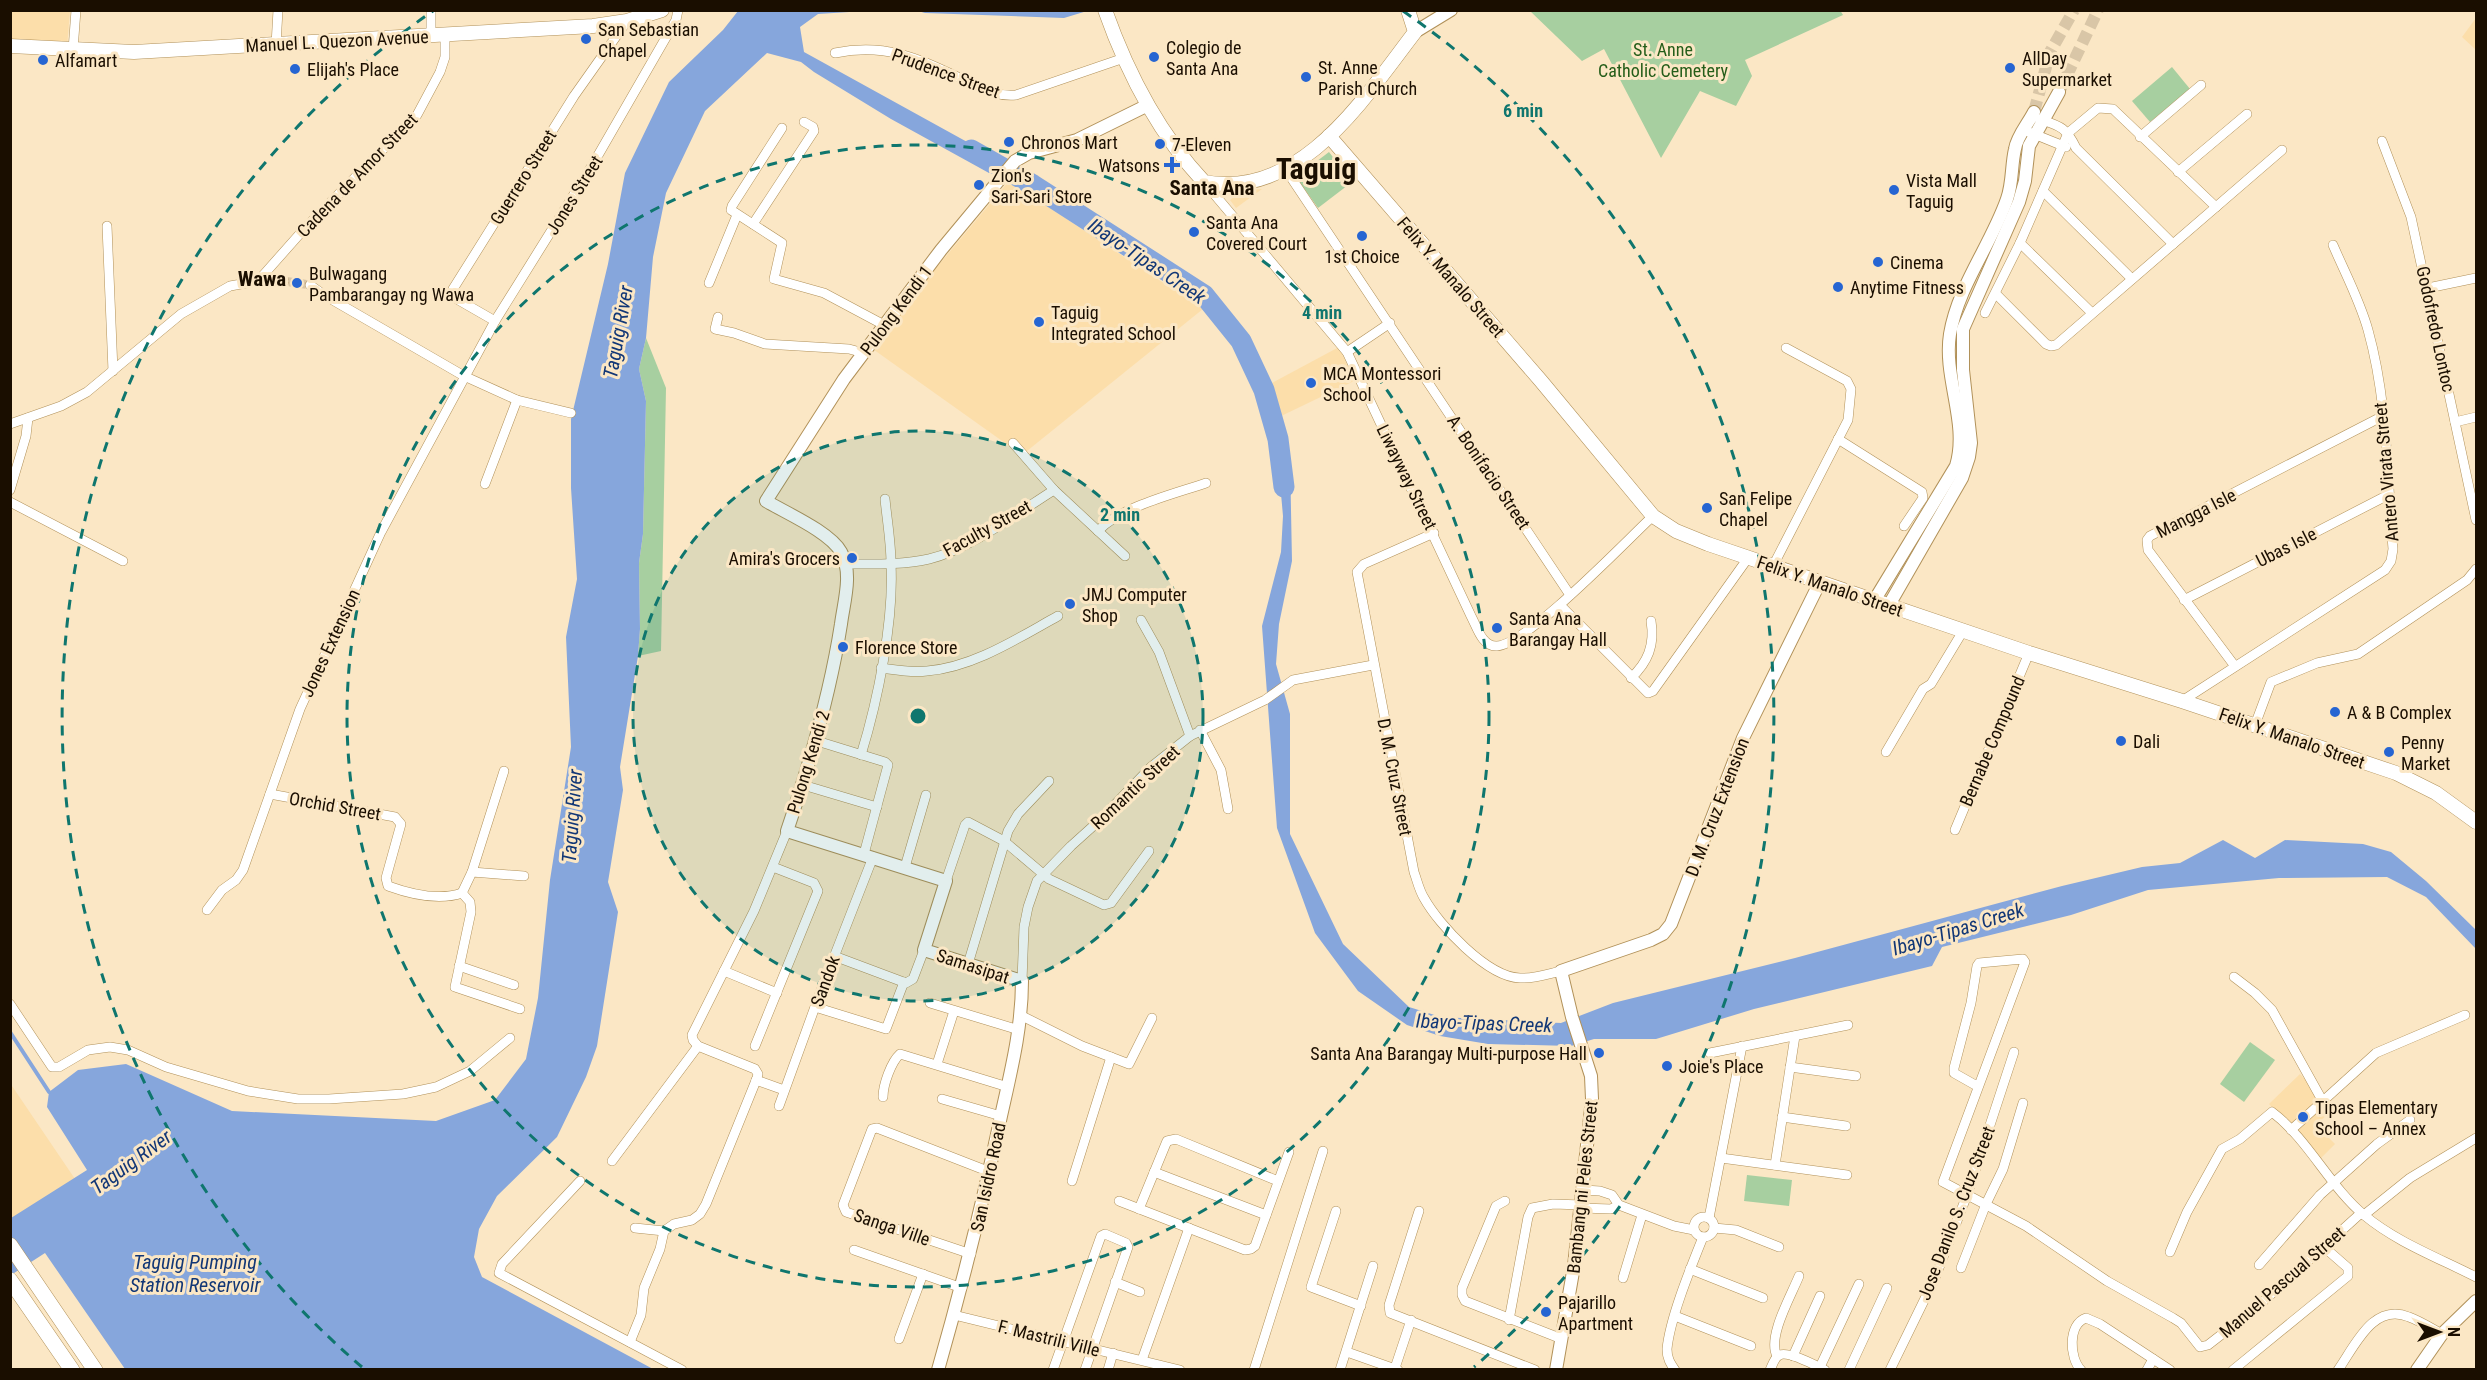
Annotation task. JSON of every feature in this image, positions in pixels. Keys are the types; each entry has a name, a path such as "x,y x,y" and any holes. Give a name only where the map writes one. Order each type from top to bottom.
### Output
{"main road":[{"name":"Manuel L. Quezon Avenue","path":"10,46 134,52 276,45 593,26 627,21 662,10"},
{"path":"1105,10 1124,58 1148,105 1172,143 1204,182 1224,186 1240,184 1286,170 1329,136 1354,111 1415,32 1408,10"},
{"name":"Felix Y. Manalo Street","path":"1329,136 1541,381 1653,516 1676,531 1748,558 1963,631 2396,773 2436,793 2476,822"},
{"path":"10,1245 95,1370"},
{"path":"11,1280 72,1370"}],"street":[{"path":"73,50 76,10"},
{"path":"276,45 278,10"},
{"name":"Cadena de Amor Street","path":"258,281 305,228 417,115 440,72 445,57 431,10"},
{"name":"Jones Street","path":"464,376 495,321 593,164 676,20 678,10"},
{"path":"1415,32 1451,10"},
{"name":"Guerrero Street","path":"495,321 455,298 452,293 453,289 574,96 627,21"},
{"name":"Prudence Street","path":"835,53 867,49 915,57 983,89 1005,96 1016,95 1124,58"},
{"path":"2140,137 2201,85"},
{"path":"1874,601 1956,466 1960,443 1950,372 1950,335 1962,297 2007,199 2012,180 2015,148 2029,132 2036,116 2059,92"},
{"name":"Pulong Kendi 1","path":"847,564 840,550 829,538 766,501 844,379 884,325 1015,161 1029,153 1077,141 1148,105"},
{"path":"1984,314 2020,243 2068,133 2098,108 2113,109 2216,207"},
{"path":"2178,172 2247,114"},
{"path":"2036,116 2058,125 2068,133 2076,148 2173,244"},
{"path":"753,224 814,131 813,127 804,122"},
{"path":"782,128 731,210 782,243 774,279 824,293 884,325"},
{"path":"2029,132 2062,146 2076,148"},
{"path":"1889,606 1962,478 1966,467 1971,443 1963,370 1964,329 2019,202 2025,181 2029,132"},
{"name":"Godofredo Lontoc","path":"2382,141 2411,217 2476,518"},
{"path":"1996,294 2051,346 2056,345 2282,150"},
{"name":"A. Bonifacio Street","path":"1286,170 1570,595"},
{"name":"Liwayway Street","path":"1204,182 1347,352 1484,641 1489,645 1497,646 1507,643 1525,633 1560,604"},
{"path":"2043,191 2132,279"},
{"path":"709,283 737,215"},
{"path":"107,226 113,371"},
{"path":"2020,243 2092,313"},
{"name":"Antero Virata Street","path":"2181,701 2385,570 2391,561 2393,549 2383,416 2376,366 2367,328 2333,245"},
{"path":"2428,288 2476,278"},
{"path":"10,424 61,406 87,392 181,314 230,286 258,281 284,281"},
{"path":"310,285 464,376 517,400 571,413"},
{"path":"718,316 715,329 735,333 761,343 849,349 864,353"},
{"path":"1347,352 1390,323"},
{"path":"1773,566 1849,416 1850,385 1847,381 1786,348"},
{"name":"Jones Extension","path":"207,910 222,890 236,880 243,870 300,709 318,668 381,532 464,376"},
{"path":"485,484 517,400"},
{"name":"Mangga Isle","path":"2234,665 2148,550 2146,544 2150,536 2383,416"},
{"path":"2455,422 2476,417"},
{"path":"10,490 26,436 28,418"},
{"path":"1838,439 1923,493 1923,498 1904,525"},
{"path":"1013,443 1054,490 1125,556"},
{"path":"1098,531 1110,521 1129,512 1206,483"},
{"name":"Faculty Street","path":"847,564 892,564 932,558 959,547 999,525 1054,490"},
{"name":"Ubas Isle","path":"2184,600 2388,495"},
{"path":"817,741 861,755 887,624 892,564 885,499"},
{"path":"10,502 123,561"},
{"path":"1653,516 1560,604 1648,693 1653,691 1748,558"},
{"name":"D. M. Cruz Street","path":"1434,533 1364,564 1358,569 1357,576 1413,872 1423,897 1439,921 1480,961 1499,973 1519,978 1560,970"},
{"name":"Pulong Kendi 2","path":"847,564 844,606 817,741 787,831 946,881"},
{"path":"2255,725 2271,682 2317,663 2358,654 2468,580 2476,570"},
{"name":"D. M. Cruz Extension","path":"1560,970 1651,940 1663,934 1671,924 1743,738 1820,582"},
{"path":"880,668 926,671 949,667 1005,645 1058,616"},
{"path":"1141,621 1159,652 1190,736"},
{"path":"1631,678 1645,663 1650,651 1651,621"},
{"path":"1886,752 1923,690 1932,684 1963,631"},
{"name":"Bernabe Compound","path":"1955,830 2029,653"},
{"name":"Romantic Street","path":"1022,981 1024,927 1037,881 1151,767 1190,736 1265,700 1283,686 1300,677 1373,665"},
{"path":"1200,730 1221,770 1228,809"},
{"name":"Sandok","path":"779,1106 868,855 888,765 861,755"},
{"path":"504,771 472,872 462,893 470,903 471,912 454,983 457,989 520,1009"},
{"path":"968,964 1004,841 1018,814 1049,781"},
{"path":"802,785 877,807"},
{"name":"Orchid Street","path":"270,794 395,817 401,824 386,878 388,886 419,895 446,897 462,893"},
{"path":"905,867 926,795"},
{"path":"834,956 904,982 913,979 966,823 1004,841 1042,875 1106,905 1111,903 1149,851"},
{"path":"630,1342 641,1315 644,1288 664,1231 674,1224 692,1220 700,1214 706,1204 758,1074 755,1069 698,1046 692,1035 773,867 787,831"},
{"path":"755,1046 818,891 814,883 773,867"},
{"path":"472,872 524,876"},
{"name":"Samasipat","path":"924,950 1022,981"},
{"path":"1977,1086 1954,1073 1971,1003 1977,966 1979,963 2023,959 2025,962 1943,1182 1986,1204"},
{"path":"459,966 514,985"},
{"name":"Bambang ni Peles Street","path":"1556,1370 1582,1206 1593,1099 1590,1076 1560,970"},
{"path":"724,972 777,993"},
{"path":"2234,977 2272,1010 2322,1100"},
{"name":"San Isidro Road","path":"938,1370 971,1254 990,1172 1022,1016 1022,981"},
{"path":"815,1007 886,1029 904,982"},
{"path":"930,1003 1019,1030"},
{"path":"10,1004 52,1067 59,1067 88,1050 110,1047 128,1050 166,1067 213,1082 265,1095 298,1099 403,1094 428,1090 470,1071 510,1038"},
{"path":"937,1064 954,1011"},
{"path":"2291,1130 2376,1053 2465,1015"},
{"path":"1022,1016 1082,1046 1129,1064 1152,1018"},
{"path":"1710,1053 1848,1025"},
{"path":"1775,1165 1795,1036"},
{"path":"612,1161 698,1046"},
{"path":"1708,1218 1742,1046"},
{"name":"Jose Danilo S. Cruz Street","path":"1890,1370 1935,1278 1967,1195 2014,1052"},
{"path":"883,1097 888,1077 900,1054 1008,1087"},
{"path":"1072,1181 1111,1057"},
{"path":"1790,1067 1856,1076"},
{"path":"756,1080 784,1089"},
{"path":"942,1099 1001,1116"},
{"path":"1962,1268 2002,1169 2024,1103"},
{"path":"2170,1252 2187,1212 2225,1145 2236,1141 2272,1112 2291,1130 2362,1214 2389,1232 2476,1277"},
{"path":"1782,1117 1846,1126"},
{"path":"2259,1265 2320,1195 2377,1144 2410,1120"},
{"name":"Sanga Ville","path":"971,1254 846,1212 843,1205 872,1129 877,1128 990,1172"},
{"path":"1139,1209 1167,1141 1176,1138 1278,1181"},
{"name":"Manuel Pascual Street","path":"1986,1204 2026,1226 2107,1281 2181,1323 2200,1347 2208,1345 2257,1307 2362,1214 2410,1178 2476,1138"},
{"path":"1254,1370 1323,1151"},
{"path":"1119,1201 1245,1250 1251,1250 1289,1152"},
{"path":"1721,1158 1847,1175"},
{"path":"1154,1172 1266,1215"},
{"path":"580,1181 502,1264 500,1273 682,1370"},
{"path":"1584,1190 1601,1192 1616,1199 1619,1205 1674,1226 1694,1230 1703,1237"},
{"path":"1599,1208 1601,1192"},
{"path":"1505,1201 1496,1206 1462,1288 1462,1295 1465,1301 1562,1339"},
{"path":"1509,1320 1528,1216 1532,1208 1553,1204 1611,1209 1619,1205"},
{"path":"1336,1211 1311,1287 1361,1306"},
{"path":"1419,1211 1388,1309 1390,1313 1535,1370"},
{"path":"1623,1278 1642,1215"},
{"path":"1676,1370 1668,1361 1667,1349 1675,1316 1690,1269 1703,1237 1711,1234 1714,1228 1713,1222 1702,1217 1696,1220 1694,1230"},
{"path":"635,1228 664,1231"},
{"path":"1147,1364 1189,1228"},
{"path":"1714,1228 1736,1230 1779,1247"},
{"path":"1053,1370 1102,1235 1128,1244 1085,1370"},
{"path":"2233,1370 2348,1276 2348,1268 2324,1247"},
{"path":"854,1250 962,1288"},
{"path":"1340,1370 1373,1266"},
{"path":"1690,1269 1763,1298"},
{"path":"899,1339 923,1274"},
{"path":"1777,1356 1774,1351 1775,1334 1799,1276"},
{"path":"1115,1282 1140,1292"},
{"path":"1770,1370 1777,1356 1782,1354 1823,1368 1859,1284"},
{"path":"1849,1370 1887,1288"},
{"path":"1793,1356 1820,1296"},
{"path":"2417,1370 2442,1334 2476,1301"},
{"path":"2338,1370 2371,1323 2383,1315 2395,1313 2408,1316 2442,1334"},
{"name":"F. Mastrili Ville","path":"954,1315 1113,1353 1147,1364 1180,1370"},
{"path":"1675,1316 1751,1346"},
{"path":"2081,1370 2074,1363 2071,1349 2076,1326 2080,1320 2086,1318 2100,1324 2170,1370"},
{"path":"1347,1352 1396,1369 1411,1320"},
{"path":"1108,1370 1113,1353"},
{"path":"2147,1370 2153,1359"}],"shaded area":[{"path":"11,11 70,11 67,46 11,40"},
{"path":"2476,18 2476,50 2462,37"},
{"name":"Taguig Integrated School","path":"1009,181 1203,309 1022,455 870,347"},
{"path":"1262,189 1236,208 1230,200 1243,190"},
{"name":"MCA Montessori School","path":"1339,347 1354,381 1277,418 1268,385"},
{"name":"Tipas Elementary School – Annex","path":"2300,1074 2333,1109 2316,1125 2335,1144 2321,1158 2269,1104"},
{"path":"10,1083 75,1179 10,1220"}],"green space":[{"name":"St. Anne Catholic Cemetery","path":"1840,10 1843,15 1745,60 1752,76 1736,106 1700,91 1661,158 1604,49 1582,61 1530,11"},
{"path":"2172,67 2190,89 2150,122 2132,101"},
{"path":"1329,152 1352,182 1318,208 1296,177"},
{"path":"646,338 666,388 661,651 638,656 639,563 643,534 646,401 639,369"},
{"path":"2250,1042 2275,1060 2244,1102 2220,1084"},
{"path":"1747,1175 1792,1180 1789,1206 1744,1201"}],"water":[{"path":"738,11 865,11 818,14 800,27 804,52 998,159 989,173 891,119 801,62 767,53 705,111 666,193 653,257 646,338 639,369 646,401 643,534 639,563 640,629 638,656 620,767 623,790 608,882 618,912 597,1046 586,1077 557,1137 497,1196 479,1229 474,1257 482,1277 653,1369 125,1369 45,1253 11,1275 11,1218 87,1170 47,1107 49,1092 78,1070 126,1064 232,1111 436,1121 495,1100 526,1059 538,998 550,880 571,747 566,637 577,579 571,488 571,419 608,264 625,173 669,82 723,30"},
{"path":"918,11 1087,11 1064,18"},
{"path":"1290,459 1292,561 1279,624 1276,664 1290,714 1290,834 1343,944 1409,1007 1441,1017 1561,1023 1613,1003 1795,958 2062,886 2142,867 2180,863 2223,840 2255,858 2285,840 2363,844 2391,852 2426,881 2476,930 2476,949 2426,897 2387,877 2279,878 2148,890 2071,915 1942,947 1932,966 1754,1009 1656,1039 1594,1039 1571,1046 1488,1044 1440,1036 1407,1025 1358,991 1315,933 1277,828 1262,626 1281,552 1283,516 1278,460"}],"waterway":[{"name":"Ibayo-Tipas Creek","path":"971,150 1033,185 1204,295 1241,341 1264,390 1278,439 1284,487"},
{"path":"10,1032 49,1092"}],"tunnel":[{"path":"2034,112 2050,52 2074,10"},
{"path":"2059,92 2098,10"},
{"path":"284,281 310,285"}],"place":[{"name":"San Sebastian Chapel","path":"586,39"},
{"name":"Colegio de Santa Ana","path":"1154,57"},
{"name":"Alfamart","path":"43,60"},
{"name":"AllDay Supermarket","path":"2010,68"},
{"name":"Elijah's Place","path":"295,69"},
{"name":"St. Anne Parish Church","path":"1306,77"},
{"name":"Chronos Mart","path":"1009,142"},
{"name":"7-Eleven","path":"1160,144"},
{"name":"Watsons","path":"1172,165"},
{"name":"Zion's Sari-Sari Store","path":"979,185"},
{"name":"Vista Mall Taguig","path":"1894,190"},
{"name":"Santa Ana Covered Court","path":"1194,232"},
{"name":"1st Choice","path":"1362,236"},
{"name":"Cinema","path":"1878,262"},
{"name":"Bulwagang Pambarangay ng Wawa","path":"297,283"},
{"name":"Anytime Fitness","path":"1838,287"},
{"name":"Taguig Integrated School","path":"1039,322"},
{"name":"MCA Montessori School","path":"1311,383"},
{"name":"San Felipe Chapel","path":"1707,508"},
{"name":"Amira's Grocers","path":"852,558"},
{"name":"JMJ Computer Shop","path":"1070,604"},
{"name":"Santa Ana Barangay Hall","path":"1497,628"},
{"name":"Florence Store","path":"843,647"},
{"name":"A & B Complex","path":"2335,712"},
{"name":"Dali","path":"2121,741"},
{"name":"Penny Market","path":"2389,752"},
{"name":"Santa Ana Barangay Multi-purpose Hall","path":"1599,1053"},
{"name":"Joie's Place","path":"1667,1066"},
{"name":"Tipas Elementary School – Annex","path":"2303,1117"},
{"name":"Pajarillo Apartment","path":"1546,1312"}],"district":[{"name":"Taguig","path":"1316,168"},
{"name":"Santa Ana","path":"1212,188"},
{"name":"Wawa","path":"262,279"}],"water label":[{"name":"Taguig River","path":"618,332"},
{"name":"Taguig River","path":"572,816"},
{"name":"Taguig River","path":"131,1162"},
{"name":"Taguig Pumping Station Reservoir","path":"195,1274"}]}
